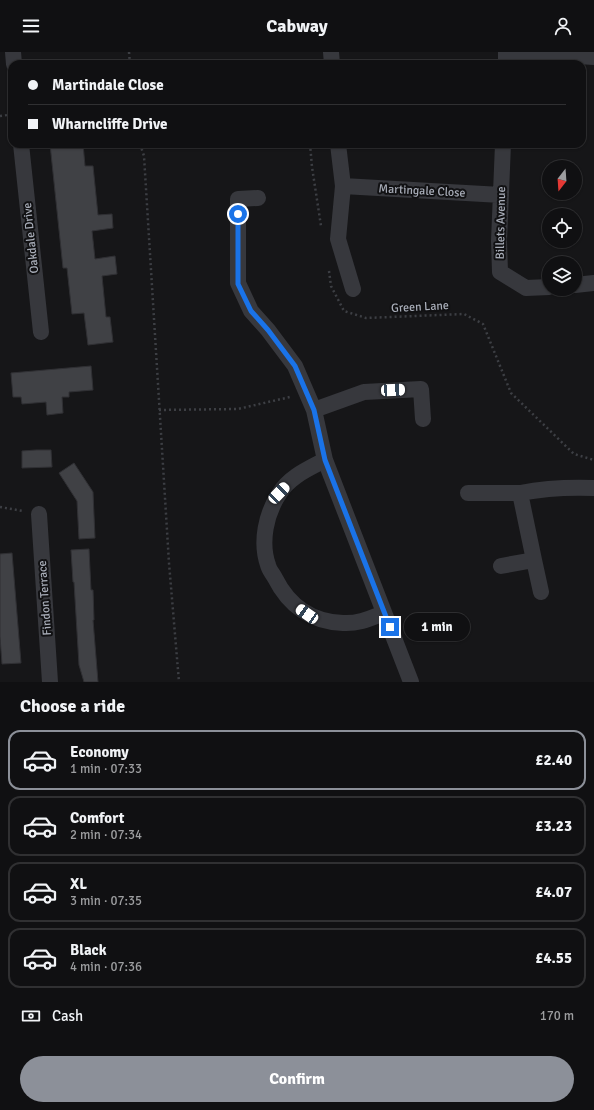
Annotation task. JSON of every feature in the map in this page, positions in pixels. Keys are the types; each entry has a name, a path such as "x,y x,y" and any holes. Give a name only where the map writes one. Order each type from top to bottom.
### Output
{"street":[{"path":"515,52 588,55"},
{"name":"Oakdale Drive","path":"21,148 41,332"},
{"path":"338,148 343,186 338,239 353,289"},
{"name":"Billets Avenue","path":"503,148 499,241 500,272 526,288 542,287"},
{"name":"Martingale Close","path":"343,186 501,196"},
{"path":"258,198 238,199 238,284 251,311 268,330 295,366 314,410 325,460 411,682"},
{"path":"582,285 594,284"},
{"path":"314,410 364,392 422,389 423,420"},
{"path":"325,460 297,475 279,493 268,518 265,543 268,565 278,585 292,603 307,614 323,620 343,623 362,622 384,613"},
{"path":"468,493 520,493 543,488 566,487 594,488"},
{"path":"520,493 541,592"},
{"name":"Findon Terrace","path":"39,514 50,682"},
{"path":"501,566 534,560"}],"path":[{"path":"141,148 144,156 169,563 179,682"},
{"path":"310,148 321,226"},
{"name":"Green Lane","path":"328,264 331,286 344,311 366,318 464,314 483,324 512,393 574,454 594,460"},
{"path":"159,410 238,409 306,393"},
{"path":"0,507 39,514"}],"building":[{"path":"50,148 83,148 85,166 93,166 98,215 112,214 113,228 92,231 95,259 115,256 117,274 102,276 106,317 110,317 113,342 88,345 84,313 72,314 67,268 63,268"},
{"path":"91,366 93,390 69,392 69,397 62,397 63,413 47,415 46,402 22,404 21,397 13,397 11,373"},
{"path":"51,450 52,467 22,468 22,451"},
{"path":"74,463 93,492 95,538 79,539 77,501 59,473"},
{"path":"89,549 91,590 93,590 93,620 98,682 84,682 79,665 73,582 71,550"},
{"path":"12,553 21,663 2,664 0,637 0,554"}],"route":[{"path":"238,214 238,284 251,311 268,330 295,366 314,410 325,460 390,627"}]}
